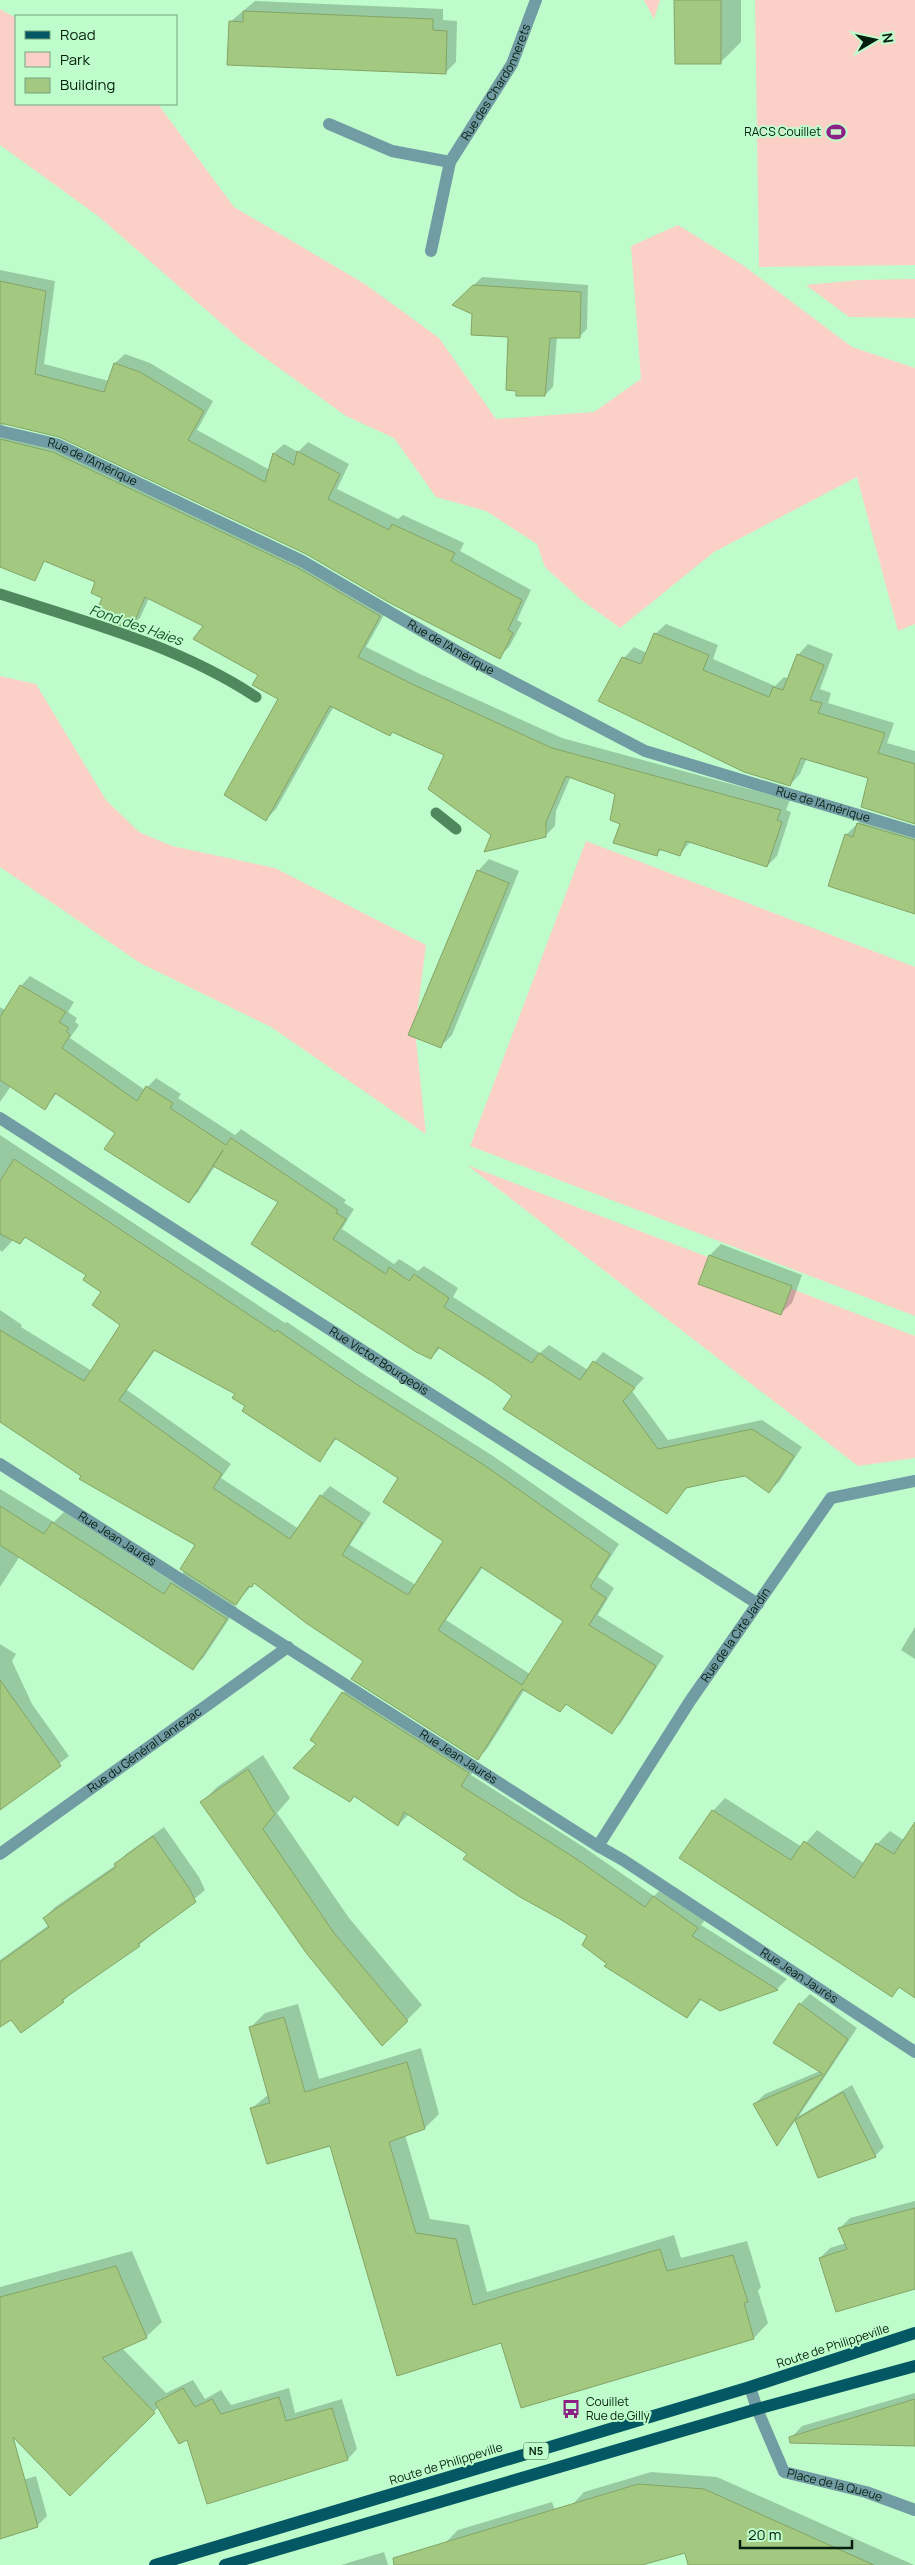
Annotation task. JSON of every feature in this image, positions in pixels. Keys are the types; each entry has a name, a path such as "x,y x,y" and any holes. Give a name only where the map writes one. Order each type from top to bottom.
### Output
{"main road":[{"name":"Route de Philippeville","path":"155,2565 750,2387 915,2333"},
{"name":"N5","path":"225,2565 757,2409 915,2366"}],"street":[{"name":"Rue des Chardonnerets","path":"431,251 450,162 512,64 536,0"},
{"path":"329,124 392,151 450,162"},
{"name":"Rue de l'Amérique","path":"0,430 56,444 302,561 478,663 645,751 915,832"},
{"name":"Rue Victor Bourgeois","path":"0,1118 758,1604"},
{"name":"Rue Jean Jaurès","path":"0,1464 598,1846 623,1860 915,2052"},
{"name":"Rue de la Cité Jardin","path":"598,1846 690,1701 831,1498 915,1481"},
{"name":"Rue du Général Lanrezac","path":"0,1854 288,1647"},
{"name":"Place de la Queue","path":"750,2387 757,2409 784,2472 866,2492 915,2510"}],"green space":[{"path":"644,0 660,0 654,19"},
{"name":"RACS Couillet","path":"755,0 915,0 915,265 759,267"},
{"path":"0,9 15,17 15,105 159,105 234,207 365,284 439,338 496,419 594,412 641,379 631,246 678,225 744,266 852,347 915,368 915,624 898,631 857,477 714,552 620,628 580,599 545,567 537,544 486,511 436,497 394,438 346,416 243,342 98,216 0,145"},
{"path":"915,279 915,318 849,317 806,285 859,280"},
{"path":"0,676 36,684 106,800 139,832 172,846 275,868 426,945 415,1031 426,1134 271,1027 140,963 0,867"},
{"path":"586,841 915,967 915,1316 470,1146"},
{"path":"467,1165 915,1336 915,1458 858,1466"}],"building":[{"path":"674,0 721,0 721,64 675,64"},
{"path":"243,11 433,19 433,30 447,31 446,74 227,65 229,21 243,22"},
{"path":"0,281 46,291 35,374 104,392 114,363 140,372 204,411 188,440 265,482 273,453 294,465 297,451 340,474 328,499 389,530 392,524 455,553 451,561 522,600 508,630 513,633 500,659 390,603 306,554 59,437 0,423"},
{"path":"473,285 581,292 580,338 550,338 545,396 516,396 516,391 506,390 508,337 471,335 472,314 452,305"},
{"path":"0,439 53,452 298,568 380,616 358,657 410,683 552,748 781,810 777,820 782,822 767,867 686,841 680,856 659,849 657,856 613,843 620,824 610,820 615,794 566,776 546,822 546,837 484,852 491,835 428,789 444,755 392,732 390,736 330,706 266,821 224,795 278,699 252,685 258,675 193,639 203,626 145,597 131,630 95,615 102,598 91,593 95,582 44,561 35,581 0,567"},
{"path":"654,633 709,655 703,670 769,697 773,687 783,690 797,654 824,665 810,700 822,703 818,713 885,733 878,753 915,764 915,824 861,807 868,778 801,758 790,786 744,772 598,701 622,657 641,664"},
{"path":"857,823 915,840 915,914 828,886 845,834 853,837"},
{"path":"477,870 509,883 441,1048 408,1035"},
{"path":"20,985 66,1012 59,1022 69,1028 66,1031 70,1035 62,1048 137,1101 146,1086 173,1103 170,1108 226,1145 231,1138 338,1210 336,1213 346,1219 333,1239 386,1274 389,1267 409,1281 414,1274 449,1298 444,1307 532,1363 539,1353 580,1380 593,1361 635,1388 623,1401 658,1449 752,1429 794,1456 769,1493 745,1476 718,1481 686,1488 667,1514 503,1409 512,1396 493,1382 438,1347 431,1359 416,1352 251,1244 278,1202 213,1166 223,1150 189,1203 104,1149 115,1133 55,1093 45,1110 0,1080 0,1017"},
{"path":"14,1159 275,1332 277,1330 356,1384 484,1465 610,1554 590,1587 606,1598 589,1625 656,1666 612,1734 566,1704 560,1712 522,1689 478,1760 351,1679 363,1661 306,1623 254,1583 252,1587 249,1586 236,1605 180,1569 195,1545 79,1479 81,1476 0,1422 0,1330 84,1381 120,1325 92,1305 101,1292 83,1280 86,1275 25,1237 20,1244 0,1234 0,1181","holes":["154,1350 235,1394 232,1398 245,1406 242,1411 320,1462 335,1438 398,1478 383,1502 443,1541 408,1595 342,1555 362,1523 320,1495 290,1539 213,1488 222,1474 119,1400","481,1567 563,1621 522,1685 438,1630"]},
{"path":"709,1255 792,1286 781,1315 698,1284"},
{"path":"0,1506 44,1534 52,1522 164,1594 171,1583 227,1619 193,1670 0,1545"},
{"path":"0,1680 61,1766 0,1810"},
{"path":"342,1692 469,1773 461,1786 575,1858 645,1907 653,1896 698,1928 692,1936 778,1990 720,2011 700,1999 687,2018 604,1966 607,1964 582,1945 587,1936 520,1897 463,1859 467,1854 404,1812 398,1826 354,1796 350,1802 293,1768 316,1744 310,1740"},
{"path":"248,1769 275,1814 263,1829 334,1933 408,2021 382,2046 307,1954 200,1802"},
{"path":"712,1810 791,1860 804,1841 854,1878 876,1843 894,1854 915,1822 915,1998 899,1987 892,1997 679,1858"},
{"path":"153,1836 189,1888 196,1902 138,1944 140,1946 62,2000 64,2002 21,2033 11,2020 0,2027 0,1962 49,1927 43,1918 116,1867 114,1864"},
{"path":"799,2003 848,2039 777,2146 753,2104 823,2074 773,2043"},
{"path":"284,2017 305,2092 407,2062 425,2129 389,2142 416,2233 456,2239 473,2305 660,2249 667,2271 733,2255 748,2302 744,2303 754,2339 521,2408 501,2343 397,2376 330,2146 267,2164 250,2108 270,2103 249,2027"},
{"path":"843,2092 876,2157 818,2178 795,2120"},
{"path":"915,2208 915,2289 836,2312 819,2258 847,2249 838,2228"},
{"path":"116,2266 147,2338 102,2358 155,2413 70,2496 13,2437 38,2527 0,2539 0,2297"},
{"path":"183,2388 195,2407 212,2399 221,2414 279,2397 286,2421 332,2408 348,2460 207,2504 187,2440 179,2444 155,2403"},
{"path":"915,2399 915,2446 790,2443 789,2437"},
{"path":"638,2484 704,2489 874,2565 688,2565 685,2553 642,2565 394,2565 393,2558"}],"waterway":[{"name":"Fond des Haies","path":"0,594 99,625 164,649 196,663 256,697"},
{"name":"Fond des Haies","path":"436,813 456,829"}],"place":[{"name":"RACS Couillet","path":"836,132"},
{"name":"Couillet Rue de Gilly","path":"571,2409"}]}
